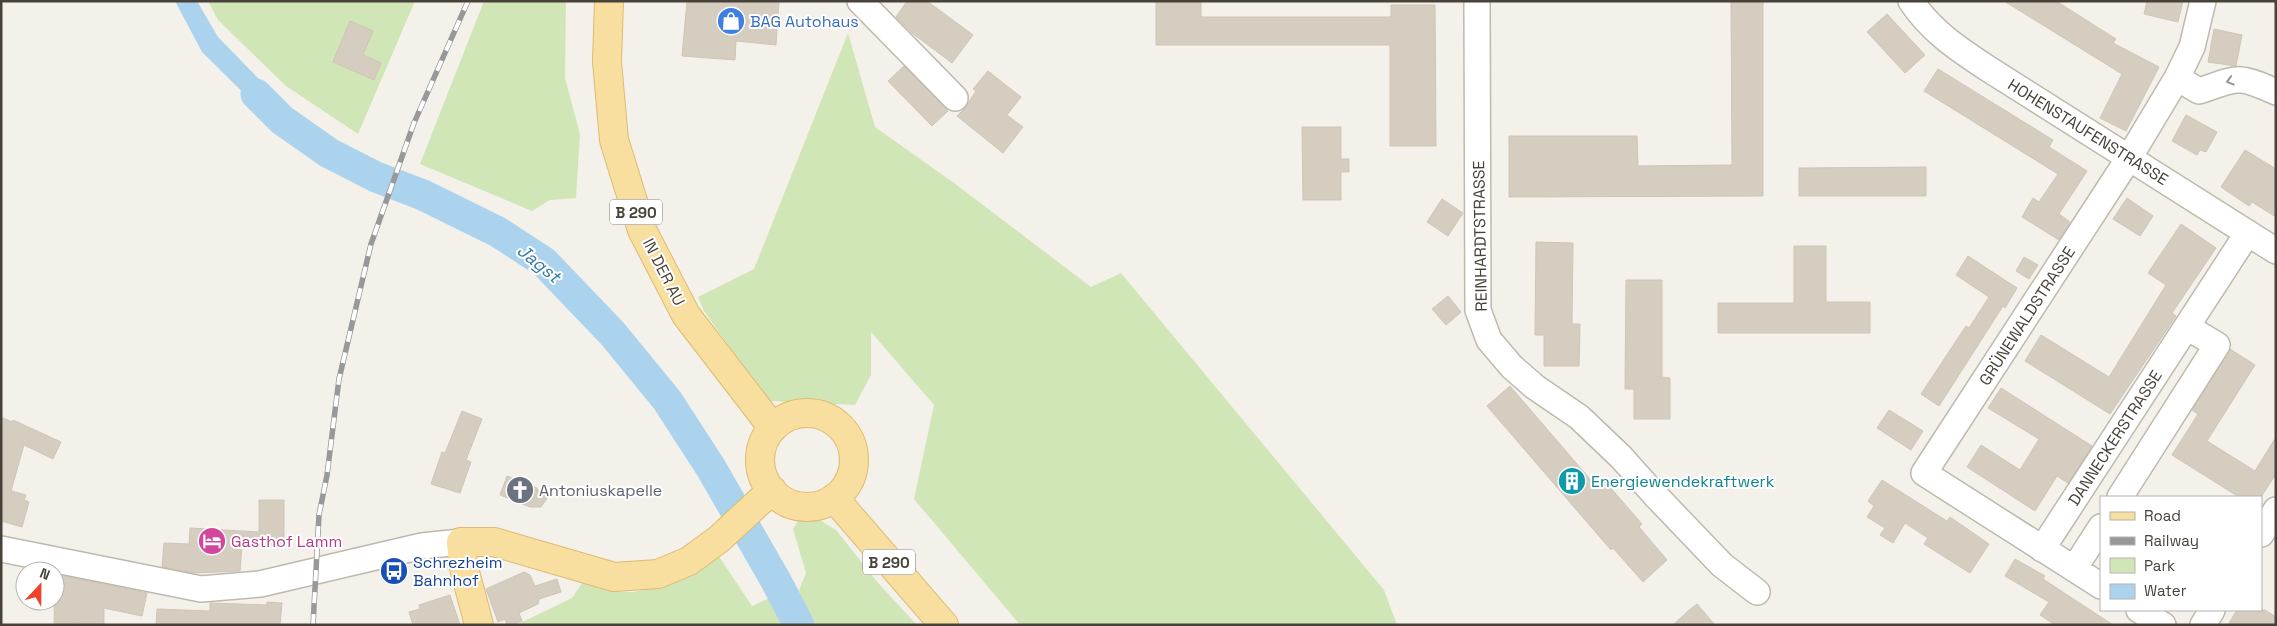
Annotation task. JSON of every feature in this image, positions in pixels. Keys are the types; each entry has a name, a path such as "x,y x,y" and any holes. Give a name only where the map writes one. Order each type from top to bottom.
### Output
{"main road":[{"name":"IN DER AU","path":"608,1 606,62 614,140 642,230 686,316 773,428"},
{"path":"479,625 463,564 461,542 494,542 614,577 658,574 689,561 719,540 763,498 764,479 761,466 761,452 765,439 773,428 786,418 801,413 816,414 824,417 844,430 851,443 854,458 852,474 845,488 834,498 822,504 808,507 763,498"},
{"name":"B 290","path":"834,498 944,625"}],"street":[{"path":"860,1 955,98"},
{"name":"REINHARDTSTRASSE","path":"1477,1 1478,310 1489,340 1512,367 1535,387 1579,416 1621,457 1722,565 1757,592"},
{"name":"HOHENSTAUFENSTRASSE","path":"1911,1 1922,18 1948,42 2276,251"},
{"name":"GRÜNEWALDSTRASSE","path":"2042,549 1924,474 2129,158 2177,78 2192,47 2202,1"},
{"path":"2177,78 2199,91 2236,78 2251,81 2276,92"},
{"name":"DANNECKERSTRASSE","path":"2042,549 2247,234"},
{"path":"2121,496 2217,345 2187,326"},
{"path":"2262,532 2276,510"},
{"path":"2074,569 2100,529"},
{"path":"1,549 201,589 260,584 422,546 461,542"},
{"path":"2042,549 2100,585"},
{"path":"2141,611 2163,625"},
{"path":"2203,625 2211,611"}],"green space":[{"path":"208,1 415,1 358,134 286,86 218,20"},
{"path":"484,1 566,1 565,78 580,134 576,198 550,200 532,211 420,164"},
{"path":"848,33 875,127 954,183 1091,287 1121,273 1384,590 1397,625 1020,625 914,499 934,405 871,332 871,375 855,405 768,401 704,311 698,297 754,269"},
{"path":"805,511 836,530 879,584 917,625 813,625 799,590 806,573 793,529"},
{"path":"718,555 752,606 772,597 786,625 516,625 572,598 583,582 614,591 633,592 644,590 688,572"}],"water":[{"path":"175,1 197,1 218,37 290,111 285,134 202,52"}],"building":[{"path":"687,1 779,1 776,45 736,41 735,60 682,56"},
{"path":"907,1 927,1 973,35 952,63 912,33 896,17"},
{"path":"1156,1 1201,1 1201,17 1391,17 1391,5 1435,5 1436,146 1390,146 1390,45 1156,45"},
{"path":"1731,1 1763,1 1763,196 1509,197 1509,136 1637,136 1638,166 1732,165"},
{"path":"2004,1 2056,1 2116,39 2113,43 2159,67 2126,131 2100,118 2122,74"},
{"path":"2147,1 2183,1 2178,22 2144,14"},
{"path":"1887,14 1925,55 1905,73 1867,32"},
{"path":"350,21 373,31 363,55 381,63 374,80 333,62"},
{"path":"2214,29 2242,35 2236,66 2208,62"},
{"path":"904,66 948,111 932,126 888,81"},
{"path":"1938,69 2053,140 2049,147 2087,171 2059,214 2070,222 2059,240 2022,217 2033,198 2039,202 2058,174 1924,91"},
{"path":"988,71 1021,97 1007,115 1023,127 1003,153 957,116 965,108 976,91 973,89"},
{"path":"2186,115 2217,132 2206,152 2200,150 2197,155 2172,141"},
{"path":"1302,127 1341,127 1341,159 1349,159 1349,172 1341,172 1341,200 1303,200"},
{"path":"2245,150 2276,169 2276,217 2252,202 2249,206 2221,187"},
{"path":"1926,167 1926,196 1799,196 1799,168"},
{"path":"2127,198 2153,216 2140,236 2113,219"},
{"path":"1442,199 1463,213 1448,236 1427,222"},
{"path":"2181,224 2216,248 2172,313 2176,316 2110,414 2025,361 2041,335 2109,377 2166,285 2148,273"},
{"path":"1536,242 1573,243 1572,324 1580,324 1579,366 1544,366 1544,335 1535,335"},
{"path":"1794,246 1826,246 1826,302 1870,302 1870,333 1718,333 1718,303 1794,303"},
{"path":"1968,256 2017,288 2005,308 2003,306 1939,406 1921,394 1966,326 1969,328 1989,297 1956,275"},
{"path":"2024,257 2038,265 2029,279 2016,271"},
{"path":"1626,280 1662,280 1662,377 1670,378 1670,419 1634,419 1634,389 1625,389"},
{"path":"1448,296 1461,312 1446,325 1432,309"},
{"path":"2230,349 2255,365 2207,441 2255,471 2276,437 2276,474 2262,496 2237,496 2172,455 2198,414 2192,410"},
{"name":"Energiewendekraftwerk","path":"1510,386 1595,485 1602,478 1642,524 1639,527 1667,560 1643,582 1613,548 1611,550 1487,406"},
{"path":"2001,388 2092,446 2068,483 2057,476 2035,511 1967,467 1981,445 2020,470 2039,439 1988,408"},
{"path":"1889,410 1923,431 1911,450 1877,428"},
{"path":"462,411 482,419 466,460 471,462 460,493 431,484 442,452 445,453"},
{"path":"1,417 12,422 13,420 61,442 53,459 24,445 11,491 26,495 24,500 29,502 22,527 1,521"},
{"name":"Antoniuskapelle","path":"507,476 537,488 539,493 548,497 541,507 530,507 500,495"},
{"path":"1882,480 1947,521 1950,517 1989,544 1970,573 1924,544 1928,538 1905,523 1893,543 1880,535 1885,528 1867,517 1874,506 1868,501"},
{"path":"259,500 284,500 284,545 242,545 240,571 195,573 162,567 164,543 189,544 190,528 259,532"},
{"path":"2015,559 2045,576 2043,579 2113,625 2055,625 2040,615 2049,602 2005,576"},
{"path":"524,572 530,575 535,586 557,579 561,592 539,599 538,604 519,613 522,621 513,625 507,625 505,619 498,622 486,589"},
{"path":"65,576 147,593 142,616 104,608 104,624 74,623 74,625 54,625 54,611 65,611"},
{"path":"450,595 460,625 413,625 409,612 420,609 419,605"},
{"path":"267,602 282,603 280,625 156,625 157,609 210,611 210,603 267,605"},
{"path":"1697,604 1715,625 1673,625 1687,612"},
{"path":"2265,610 2276,617 2276,625 2228,625 2236,611"}],"waterway":[{"name":"Jagst","path":"256,94 282,120 329,153 376,177 423,195 498,232 544,262 612,333 667,400 711,468 799,625"}],"railway":[{"path":"313,625 319,515 327,475 339,379 371,244 414,123 468,1"}],"place":[{"name":"BAG Autohaus","path":"731,21"},
{"name":"Energiewendekraftwerk","path":"1572,481"},
{"name":"Antoniuskapelle","path":"520,490"},
{"name":"Gasthof Lamm","path":"212,541"},
{"name":"Schrezheim Bahnhof","path":"394,571"}]}
